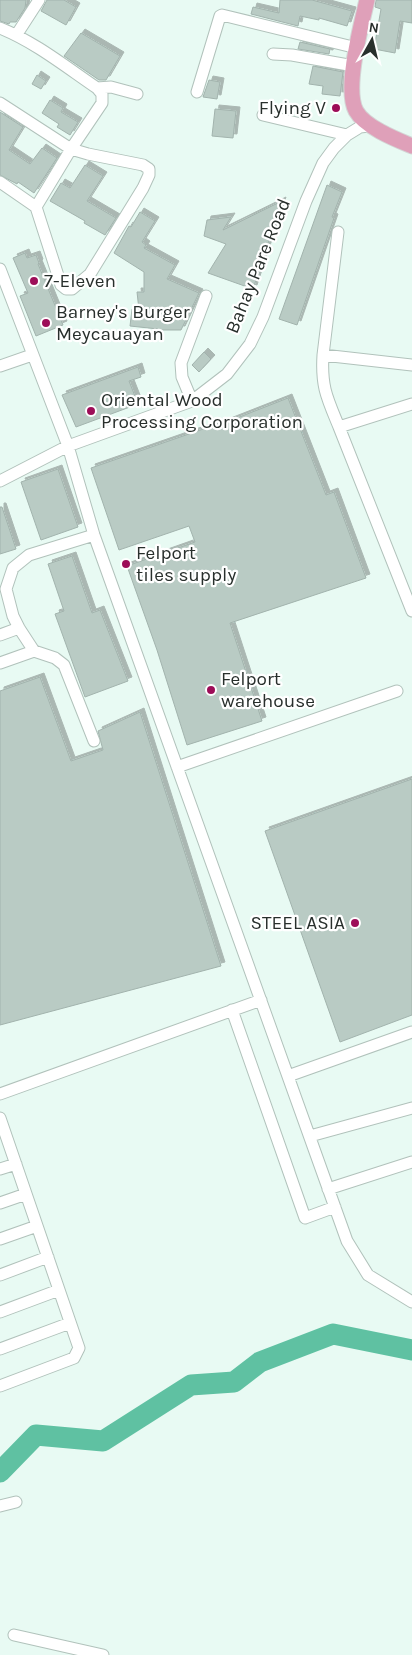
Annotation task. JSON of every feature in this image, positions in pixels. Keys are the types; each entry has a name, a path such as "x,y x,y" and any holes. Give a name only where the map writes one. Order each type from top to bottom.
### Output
{"main road":[{"path":"367,0 356,48 352,94 353,104 357,113 370,126 412,146"}],"street":[{"path":"16,34 39,0"},
{"path":"197,92 220,16 222,15 356,48"},
{"path":"0,28 16,34 97,88 102,94 102,103 36,207"},
{"path":"273,54 292,55 354,66"},
{"path":"97,88 111,87 137,94"},
{"path":"0,103 72,149 143,165 149,169 149,175 144,188 90,274 72,289 66,289 61,285 36,207 0,182"},
{"path":"263,115 347,135"},
{"name":"Bahay Pare Road","path":"0,481 68,446 192,401 227,374 250,344 263,317 306,200 323,163 347,135 360,127 370,126"},
{"path":"338,232 322,375 325,394 412,611"},
{"path":"0,269 68,446 94,535 347,1241 368,1275 412,1302"},
{"path":"192,401 182,376 181,363 206,296"},
{"path":"0,366 32,355"},
{"path":"324,355 412,365"},
{"path":"339,427 412,404"},
{"path":"34,651 4,599 13,568 29,555 94,535"},
{"path":"0,635 19,628"},
{"path":"0,663 34,651 55,658 64,665 94,741"},
{"path":"178,767 397,691"},
{"path":"0,1094 261,1000"},
{"path":"232,1010 305,1218 335,1207"},
{"path":"288,1076 412,1032"},
{"path":"310,1136 412,1108"},
{"path":"0,1386 74,1358 79,1348 1,1125"},
{"path":"328,1189 412,1162"},
{"path":"0,1169 16,1164"},
{"path":"0,1203 26,1194"},
{"path":"0,1239 37,1226"},
{"path":"0,1275 48,1257"},
{"path":"0,1312 59,1290"},
{"path":"0,1349 70,1322"},
{"path":"0,1506 16,1502"},
{"path":"14,1635 103,1655"}],"building":[{"path":"0,0 26,0 25,8 16,22 10,22 9,24 0,21"},
{"path":"47,0 64,0 76,7 66,25 41,11"},
{"path":"280,0 312,0 352,11 347,26 319,18 319,20 300,16 298,26 251,14 253,7 279,13"},
{"path":"376,0 412,0 412,23 400,21 395,53 374,49 381,9 375,7"},
{"path":"81,33 120,56 106,80 99,80 64,56"},
{"path":"300,42 330,49 329,54 298,49"},
{"path":"313,66 343,72 340,96 322,94 323,86 309,84"},
{"path":"37,75 46,81 41,89 32,84"},
{"path":"209,80 220,82 217,99 203,97"},
{"path":"50,100 63,108 61,112 78,122 70,135 57,127 59,124 42,113"},
{"path":"215,109 236,111 233,138 212,136"},
{"path":"0,112 23,127 9,150 30,164 42,148 57,158 34,193 18,182 17,184 0,175"},
{"path":"85,165 103,176 87,201 116,218 105,235 50,201 61,183 70,188"},
{"path":"327,185 342,192 297,325 279,319"},
{"path":"282,201 253,289 208,273 226,244 204,236 207,220 231,217 223,230"},
{"path":"140,212 155,221 142,242 146,245 144,248 175,265 167,279 199,293 181,330 158,330 130,326 132,309 139,310 137,292 144,292 144,272 114,253 129,226 131,227"},
{"path":"25,253 27,258 36,255 63,325 36,336 20,296 28,293 13,258"},
{"path":"204,352 211,359 199,372 192,365"},
{"path":"138,367 141,377 129,381 138,404 76,427 62,395"},
{"path":"288,398 326,495 334,492 366,578 230,623 262,721 187,745 157,650 127,566 195,542 189,526 119,550 91,468 209,427 209,429"},
{"path":"58,469 78,527 41,540 21,482"},
{"path":"0,507 2,507 16,549 0,554"},
{"path":"72,556 92,613 100,610 128,681 85,697 55,614 64,611 48,564"},
{"path":"40,677 71,761 103,750 98,731 140,712 221,966 0,1025 0,691"},
{"name":"STEEL ASIA","path":"412,779 412,1015 340,1042 265,831"}],"waterway":[{"path":"0,1472 36,1435 103,1441 191,1385 234,1382 260,1362 333,1334 412,1350"}],"place":[{"name":"Flying V","path":"336,108"},
{"name":"7-Eleven","path":"34,281"},
{"name":"Barney's Burger Meycauayan","path":"46,323"},
{"name":"Oriental Wood Processing Corporation","path":"91,411"},
{"name":"Felport tiles supply","path":"126,564"},
{"name":"Felport warehouse","path":"211,690"},
{"name":"STEEL ASIA","path":"355,923"}]}
